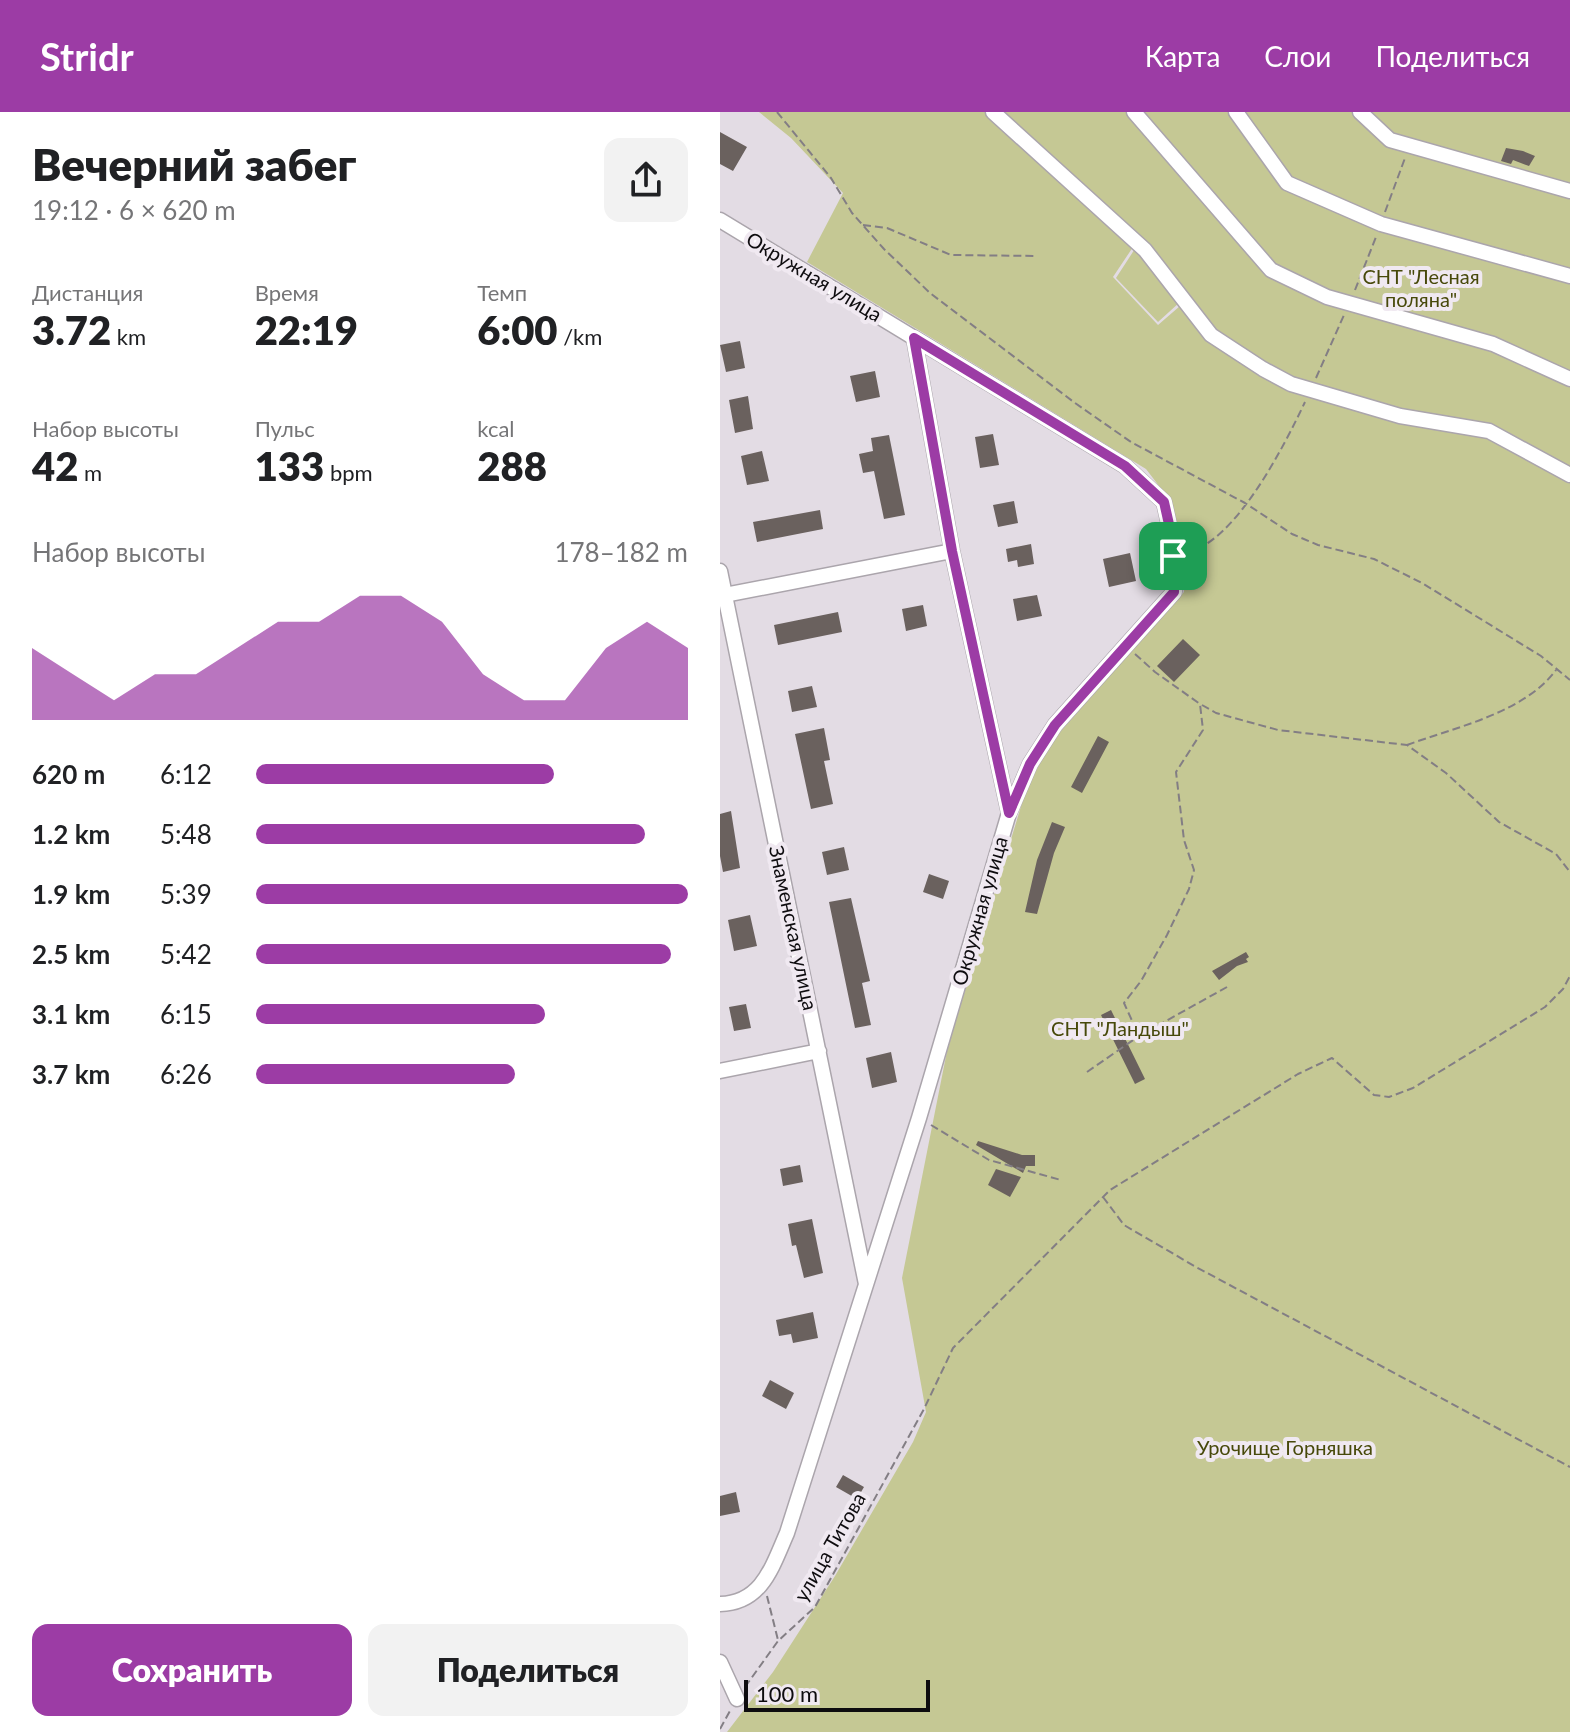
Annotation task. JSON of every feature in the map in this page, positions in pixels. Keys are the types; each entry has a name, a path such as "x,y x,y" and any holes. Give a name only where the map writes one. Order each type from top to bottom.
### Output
{"street":[{"path":"993,112 1145,250 1211,335 1263,369 1291,384 1400,416 1489,431 1570,475"},
{"path":"1134,112 1271,270 1327,297 1493,344 1570,379"},
{"path":"1236,112 1287,183 1381,224 1570,276"},
{"path":"1360,112 1390,140 1570,191"},
{"name":"Окружная улица","path":"720,220 1125,466 1164,502 1173,542 1174,592 1055,725 1030,764 1009,813 867,1285 787,1533 764,1583"},
{"path":"914,338 952,551 1009,813"},
{"path":"722,596 952,551"},
{"name":"Знаменская улица","path":"720,571 722,596 867,1285"},
{"path":"720,1071 819,1051"},
{"path":"720,1604 737,1604 764,1583"},
{"path":"720,1662 737,1699"}],"path":[{"path":"777,112 831,178 852,213 930,293 1075,403 1131,442 1245,503 1292,534 1318,545 1374,559 1422,583 1530,649 1570,680"},
{"path":"1173,556 1201,550 1221,535 1263,480 1290,434 1350,303 1410,146"},
{"path":"862,224 887,228 951,255 1037,256"},
{"path":"1125,645 1155,672 1216,713 1278,730 1407,745 1446,773 1499,822 1556,854 1570,872"},
{"path":"1407,745 1523,702 1547,682 1556,669"},
{"path":"1139,1036 1124,1003 1141,981 1167,935 1189,889 1194,870 1184,840 1176,772 1203,730 1200,704"},
{"name":"улица Титова","path":"720,1729 778,1641 815,1607 924,1409 953,1348 1102,1197 1298,1074 1332,1058 1374,1095 1389,1097 1413,1088 1545,1007 1563,989 1570,976"},
{"path":"1087,1072 1139,1036 1227,987"},
{"path":"919,1118 989,1160 1061,1180"},
{"path":"1102,1197 1124,1225 1570,1467"},
{"path":"764,1583 778,1641"}],"green space":[{"path":"759,112 988,112 1133,247 1113,277 1158,325 1180,306 1290,388 1180,302 1158,322 1116,278 1140,241 996,112 1570,112 1570,1732 727,1732 773,1672 835,1576 913,1442 926,1412 902,1278 948,1046 1026,790 1051,742 1184,592 1185,555 1169,499 1146,469 807,262 843,193 791,138"}],"building":[{"path":"720,132 747,147 733,171 720,164"},
{"path":"1506,148 1535,156 1529,166 1513,160 1511,164 1501,161"},
{"path":"740,341 745,368 726,372 720,345"},
{"path":"875,371 880,397 856,402 850,376"},
{"path":"748,396 753,429 735,433 729,400"},
{"path":"993,434 999,465 980,468 975,437"},
{"path":"889,435 905,515 884,519 874,471 863,473 859,454 873,451 871,438"},
{"path":"762,451 769,481 747,485 741,456"},
{"path":"1014,501 1018,523 998,527 993,505"},
{"path":"820,510 823,529 757,542 753,522"},
{"path":"1031,544 1034,564 1018,567 1017,560 1008,562 1006,549"},
{"path":"1130,553 1136,581 1109,587 1103,559"},
{"path":"1037,595 1042,616 1017,621 1013,599"},
{"path":"923,605 927,626 906,631 902,609"},
{"path":"838,612 842,632 778,645 774,625"},
{"path":"1183,639 1200,655 1174,682 1157,666"},
{"path":"812,686 817,707 792,712 788,691"},
{"path":"824,728 830,760 824,761 833,804 811,809 795,734"},
{"path":"1098,736 1109,742 1082,793 1071,787"},
{"path":"731,811 740,868 723,872 720,814"},
{"path":"1052,822 1065,827 1054,853 1037,914 1025,912 1037,860"},
{"path":"844,847 849,870 827,875 822,852"},
{"path":"929,874 949,881 943,899 923,892"},
{"path":"851,898 870,981 862,983 871,1025 855,1028 829,902"},
{"path":"750,915 757,946 734,951 728,920"},
{"path":"1246,952 1248,962 1237,966 1219,980 1212,971"},
{"path":"746,1004 751,1028 734,1031 729,1007"},
{"path":"1111,1010 1145,1079 1135,1084 1101,1015"},
{"path":"891,1052 897,1082 872,1088 866,1058"},
{"path":"978,1141 1022,1155 1035,1155 1035,1166 1026,1166 1023,1173 976,1145"},
{"path":"800,1165 803,1182 783,1186 780,1169"},
{"path":"996,1169 1021,1177 1010,1197 988,1185"},
{"path":"812,1219 823,1273 804,1278 796,1245 792,1246 788,1224"},
{"path":"813,1312 818,1338 793,1343 791,1334 779,1336 776,1320"},
{"path":"770,1380 794,1393 786,1409 762,1396"},
{"path":"843,1475 864,1487 857,1499 836,1487"},
{"path":"736,1492 740,1512 720,1516 720,1496"}],"route":[{"path":"914,338 1125,466 1164,502 1173,556 1174,592 1055,725 1030,764 1009,813 952,551 914,338"}],"park label":[{"name":"СНТ \"Лесная поляна\"","path":"1421,288"},
{"name":"СНТ \"Ландыш\"","path":"1120,1029"},
{"name":"Урочище Горняшка","path":"1285,1448"}]}
